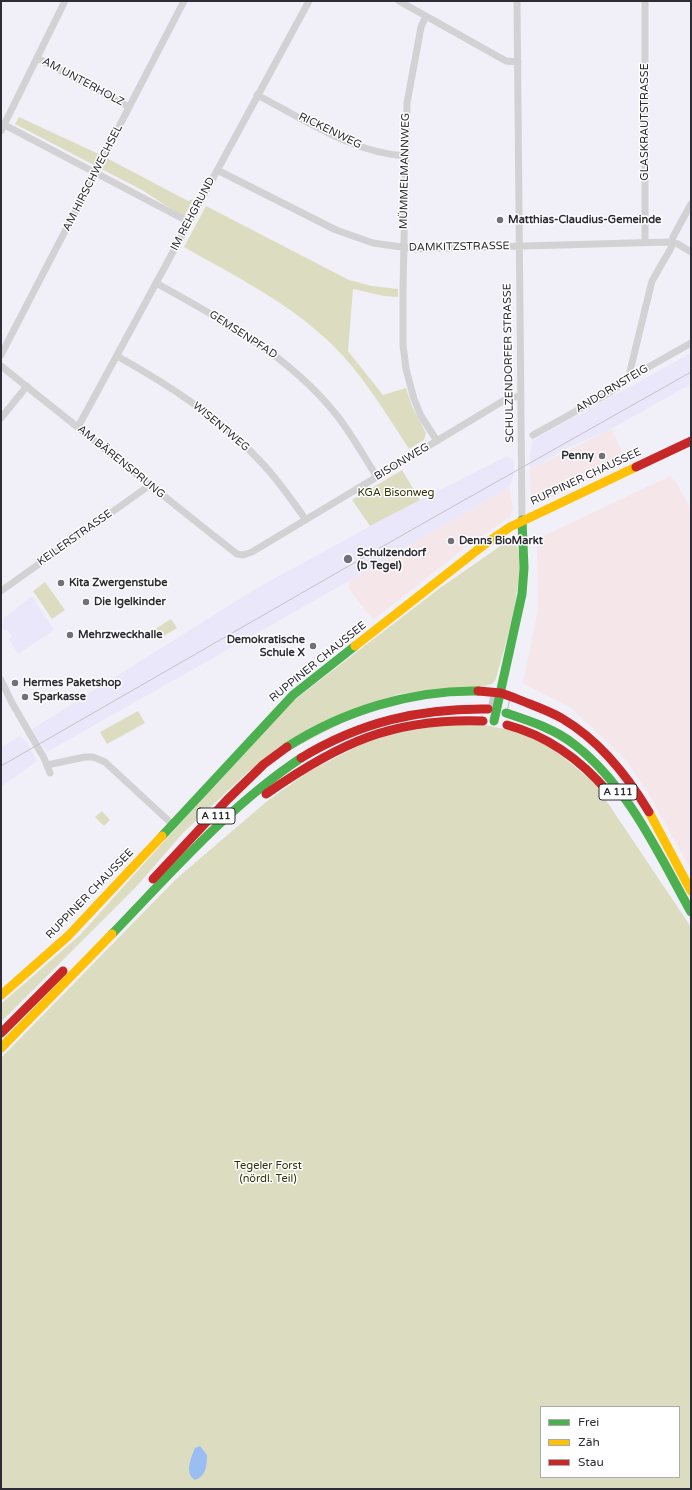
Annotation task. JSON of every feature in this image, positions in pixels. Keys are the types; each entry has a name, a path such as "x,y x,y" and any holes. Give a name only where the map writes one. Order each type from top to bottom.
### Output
{"main road":[{"name":"RUPPINER CHAUSSEE","path":"1,995 68,936 293,695 485,544 522,520 691,441"},
{"name":"SCHULZENDORFER STRASSE","path":"495,719 522,594 524,568 522,520"},
{"path":"153,879 186,840 214,811 268,760 295,742 350,715 394,700 434,692 478,691 514,698 565,721 590,738 608,755 642,799 691,891"},
{"name":"A 111","path":"1,1032 237,796 288,757 318,740 356,722 406,706 434,701 458,700 489,706 414,712 370,725 325,745 276,775 251,794 190,853 1,1048"},
{"name":"A 111","path":"691,897 640,810 620,782 603,762 577,739 554,724 507,710 552,731 575,745 597,765 618,791 633,814 691,912"},
{"path":"190,853 283,781 309,764 344,746 382,731 409,724 451,719 483,721 495,719 507,725 521,728 544,738 575,758 608,791 616,803"},
{"path":"647,852 691,917"}],"street":[{"path":"65,1 2,126 96,172 189,222"},
{"name":"AM HIRSCHWECHSEL","path":"1,355 184,1"},
{"name":"IM REHGRUND","path":"78,427 309,1"},
{"path":"399,1 506,61 518,62"},
{"name":"SCHULZENDORFER STRASSE","path":"518,1 522,520"},
{"name":"GLASKRAUTSTRASSE","path":"645,1 645,242"},
{"name":"MÜMMELMANNWEG","path":"426,16 421,27 407,103 403,248 403,345 406,369 412,392 422,416 436,441"},
{"name":"AM UNTERHOLZ","path":"37,58 129,107"},
{"name":"RICKENWEG","path":"258,95 356,145 383,153 406,156"},
{"name":"DAMKITZSTRASSE","path":"217,170 336,230 373,243 403,248 645,242 672,243 691,252"},
{"path":"632,376 630,371 652,281 691,204"},
{"name":"GEMSENPFAD","path":"156,283 241,332 286,363 336,413 377,476"},
{"name":"ANDORNSTEIG","path":"533,435 609,393 632,376 691,343"},
{"name":"WISENTWEG","path":"117,356 191,402 230,432 261,462 306,520"},
{"name":"AM BÄRENSPRUNG","path":"1,366 236,554 243,555"},
{"path":"1,418 26,386"},
{"name":"BISONWEG","path":"243,555 252,552 508,398 521,396"},
{"name":"KEILERSTRASSE","path":"1,591 150,485"},
{"path":"1,680 50,773"},
{"path":"47,765 93,756 106,762 172,824"}],"shaded area":[{"path":"691,353 691,384 611,429 568,448 530,469 530,453 533,440"},
{"path":"611,429 627,460 610,468 608,471 538,504 531,500 530,469"},
{"path":"507,456 514,461 514,475 509,487 349,581 47,752 35,736 32,729 257,588 398,511"},
{"path":"670,476 675,481 691,508 691,870 650,796 626,760 571,708 523,683 538,610 537,539"},
{"path":"509,487 513,509 510,517 466,547 373,620 349,589 349,581"},
{"path":"32,596 54,630 18,654 9,639 12,637 7,630 4,631 2,628 4,618"},
{"path":"20,736 27,742 37,761 1,787 1,747"}],"green space":[{"path":"19,117 103,156 188,201 193,199 184,217 142,190 15,124"},
{"path":"206,206 349,280 372,286 398,289 398,297 384,296 353,289 348,351 383,395 406,388 412,406 426,433 424,440 409,449 362,379 344,357 308,324 289,309 248,283 184,247"},
{"name":"KGA Bisonweg","path":"402,470 420,500 370,526 352,500"},
{"path":"512,538 518,548 518,584 510,629 496,679 492,684 480,687 398,694 249,771 184,832 136,887 1,1022 1,1004 80,935 284,708 440,588"},
{"path":"45,582 65,610 52,619 33,591"},
{"path":"171,619 177,628 157,640 152,631"},
{"path":"138,711 145,723 107,744 100,732"},
{"name":"Tegeler Forst (nördl. Teil)","path":"454,723 491,726 521,733 549,745 595,784 691,927 691,1489 1,1489 1,1058 176,879 266,802 308,772 360,745 391,734"},
{"path":"102,811 110,820 104,826 95,817"}],"water":[{"path":"200,1446 207,1455 207,1463 202,1476 195,1480 190,1473 189,1465 195,1448"}],"tunnel":[{"path":"489,702 509,706"}],"tram line":[{"path":"1,766 406,533 691,372"}],"traffic: fast":[{"path":"494,721 522,594 524,568 522,520"},
{"path":"162,836 293,695 355,646"},
{"path":"287,747 331,723 378,705 428,694 478,691"},
{"path":"506,713 533,722 567,739 594,762 611,780 641,822 691,912"},
{"path":"112,934 225,818 301,758"}],"traffic: slow":[{"path":"355,646 485,544 510,527 636,467"},
{"path":"649,812 691,891"},
{"path":"1,995 68,936 162,836"},
{"path":"1,1048 112,934"}],"traffic: jam":[{"path":"636,467 691,441"},
{"path":"478,691 501,693 515,698"},
{"path":"515,698 563,719 601,748 622,772 641,798 649,812"},
{"path":"301,758 346,735 368,726 438,711 488,709"},
{"path":"266,794 318,761 368,737 394,729 421,724 451,721 483,721"},
{"path":"507,725 537,736 563,751 587,770 609,793"},
{"path":"153,879 227,800 264,764 287,747"},
{"path":"1,1033 63,971"}],"place":[{"name":"Matthias-Claudius-Gemeinde","path":"500,220"},
{"name":"Penny","path":"602,456"},
{"name":"Denns BioMarkt","path":"451,541"},
{"name":"Schulzendorf (b Tegel)","path":"348,559"},
{"name":"Kita Zwergenstube","path":"61,583"},
{"name":"Die Igelkinder","path":"86,602"},
{"name":"Mehrzweckhalle","path":"70,635"},
{"name":"Demokratische Schule X","path":"313,646"},
{"name":"Hermes Paketshop","path":"15,683"},
{"name":"Sparkasse","path":"25,697"}]}
